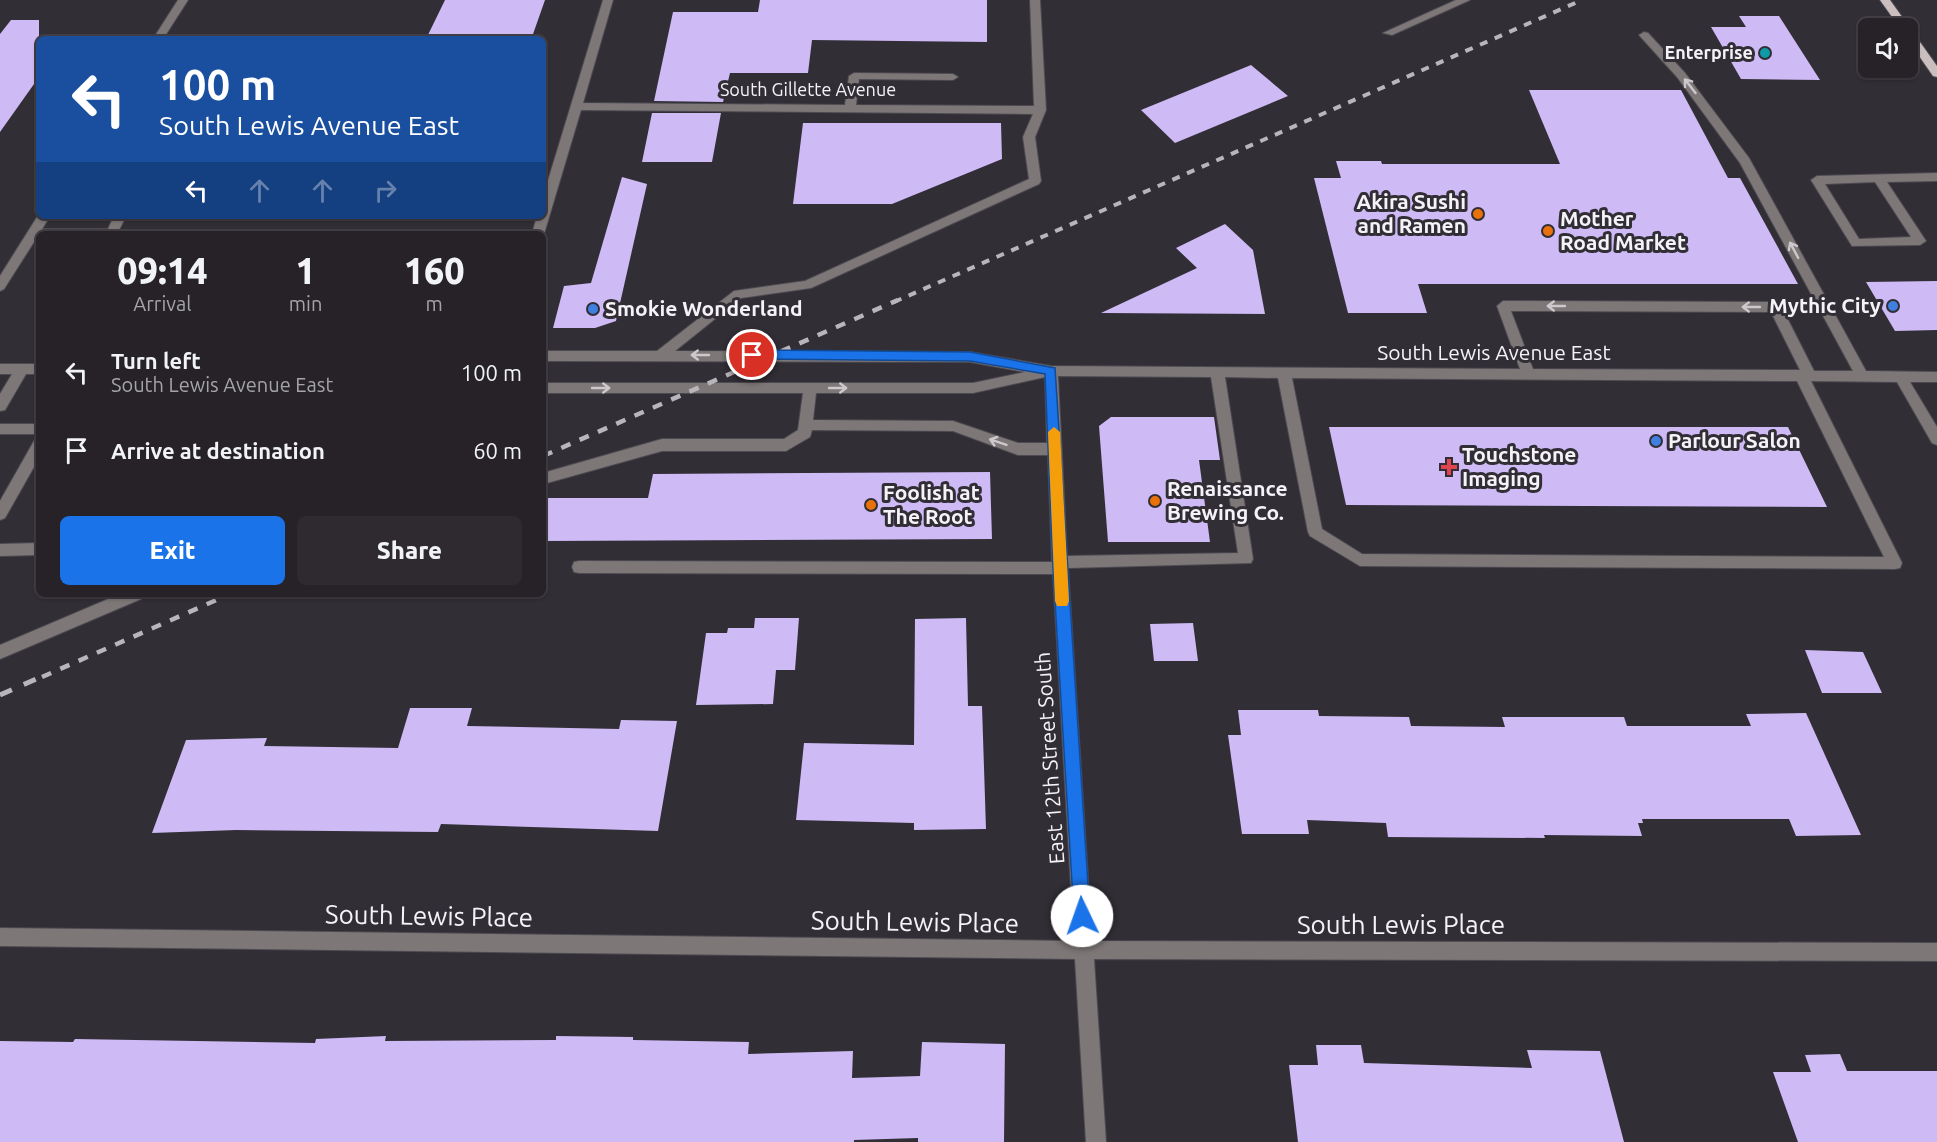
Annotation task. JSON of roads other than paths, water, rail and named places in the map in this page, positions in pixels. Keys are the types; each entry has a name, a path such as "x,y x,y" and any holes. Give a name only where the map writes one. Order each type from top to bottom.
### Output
{"main road":[{"path":"1885,0 1898,18"},
{"path":"1918,46 1937,74"}],"street":[{"path":"160,36 183,0"},
{"path":"546,207 608,0"},
{"path":"661,355 738,294 807,285 1035,181 1029,137 1040,110 1035,0"},
{"path":"1388,33 1465,0"},
{"path":"1644,35 1681,75 1745,162 1862,376"},
{"path":"850,108 854,76 953,77"},
{"name":"South Gillette Avenue","path":"576,106 1040,110"},
{"path":"1879,178 1920,241 1856,243 1817,180 1879,178 1937,177"},
{"path":"0,286 42,219"},
{"path":"1284,372 1315,531 1360,560 1895,563 1805,376 1775,307 1503,306 1528,374"},
{"name":"South Lewis Avenue East","path":"546,356 970,357 1051,371 1937,376"},
{"path":"0,369 36,369"},
{"path":"0,406 22,369"},
{"name":"South Lewis Avenue East","path":"546,388 973,388 1051,371"},
{"name":"East 12th Street South","path":"1051,371 1060,565 1096,1142"},
{"path":"579,567 1060,565 1246,559 1217,372"},
{"path":"1900,376 1937,439"},
{"path":"547,477 662,445 786,446 805,433 810,388"},
{"path":"806,425 953,426 1018,449 1055,449"},
{"path":"0,429 36,429"},
{"path":"0,514 35,461"},
{"path":"0,550 36,549"},
{"path":"0,652 129,597"},
{"name":"South Lewis Place","path":"0,937 1084,950 1937,952"}],"railway":[{"path":"894,302 1582,0"},
{"path":"546,455 898,300"},
{"path":"42,677 223,597"},
{"path":"0,695 45,675"}],"place":[{"name":"Enterprise","path":"1765,53"},
{"name":"Akira Sushi and Ramen","path":"1478,214"},
{"name":"Mother Road Market","path":"1548,231"},
{"name":"Mythic City","path":"1893,306"},
{"name":"Smokie Wonderland","path":"593,309"},
{"name":"Parlour Salon","path":"1656,441"},
{"name":"Touchstone Imaging","path":"1449,467"},
{"name":"Renaissance Brewing Co.","path":"1155,501"},
{"name":"Foolish at The Root","path":"871,505"}]}
